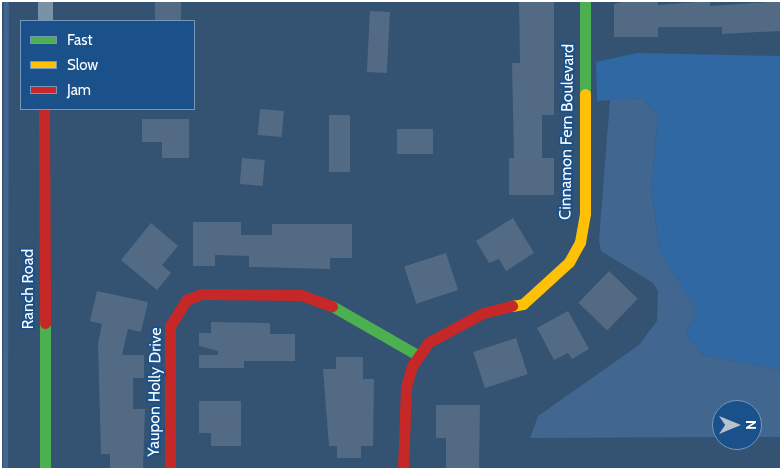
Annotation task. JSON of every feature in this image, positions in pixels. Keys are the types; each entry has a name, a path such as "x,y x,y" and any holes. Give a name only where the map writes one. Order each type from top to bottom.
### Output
{"street":[{"path":"45,1 45,20"},
{"name":"Cinnamon Fern Boulevard","path":"403,469 406,387 419,356 429,342 458,324 523,304 569,262 580,242 585,213 585,1"},
{"name":"Ranch Road","path":"44,110 44,469"},
{"name":"Yaupon Holly Drive","path":"170,469 170,326 186,300 202,294 301,295 330,305 419,356"}],"shaded area":[{"path":"637,53 781,56 781,370 703,355 685,334 697,311 660,252 651,189 658,117 642,98 597,101 596,62"},
{"path":"642,98 658,117 651,189 660,252 697,311 685,334 703,355 781,370 781,437 762,437 762,400 712,400 712,437 530,438 538,416 639,345 657,321 658,291 653,283 601,251 599,240 610,100"}],"building":[{"path":"155,1 181,1 181,20 155,20"},
{"path":"519,1 554,1 554,115 542,115 542,158 554,158 554,195 509,195 509,158 514,158 512,63 520,63"},
{"path":"626,1 658,1 658,5 710,1 710,6 781,1 781,31 722,34 722,27 658,27 658,37 614,37 614,4"},
{"path":"370,11 390,12 387,73 367,72"},
{"path":"260,109 284,111 282,137 258,135"},
{"path":"329,115 350,115 350,172 329,172"},
{"path":"142,119 189,119 189,158 162,158 162,142 142,142"},
{"path":"397,129 433,129 433,154 397,154"},
{"path":"242,158 265,160 263,186 240,184"},
{"path":"513,218 534,253 506,271 499,259 489,263 476,241"},
{"path":"193,222 241,222 241,235 272,235 272,224 352,224 352,258 330,258 330,269 249,267 249,256 215,255 215,266 193,266"},
{"path":"151,223 178,246 162,265 171,273 157,290 121,260"},
{"path":"446,253 458,290 416,304 404,267"},
{"path":"609,271 638,299 607,330 578,303"},
{"path":"97,291 148,302 141,332 128,329 122,355 144,355 144,378 133,378 133,409 145,409 143,469 110,469 110,454 101,454 98,344 102,324 90,321"},
{"path":"568,311 589,349 572,359 568,353 554,360 537,328"},
{"path":"211,322 270,323 270,334 295,334 295,361 244,361 244,368 199,368 199,355 218,355 218,351 199,346 199,333 211,333"},
{"path":"516,338 528,374 485,388 473,352"},
{"path":"336,357 363,357 363,379 374,379 373,446 361,446 361,458 337,458 337,446 329,446 323,369 336,369"},
{"path":"199,401 241,401 241,446 211,446 211,433 199,433"},
{"path":"436,405 480,405 479,469 446,469 446,438 436,438"}],"waterway":[{"path":"5,469 6,1"}],"traffic: fast":[{"path":"585,1 585,94"},
{"path":"332,306 419,356"},
{"path":"45,323 45,469"}],"traffic: slow":[{"path":"512,306 523,304 569,262 580,242 585,213 585,94"}],"traffic: jam":[{"path":"44,110 45,323"},
{"path":"170,469 170,326 186,300 202,294 301,295 332,306"},
{"path":"403,469 406,387 412,366 429,342 483,313 512,306"}]}
